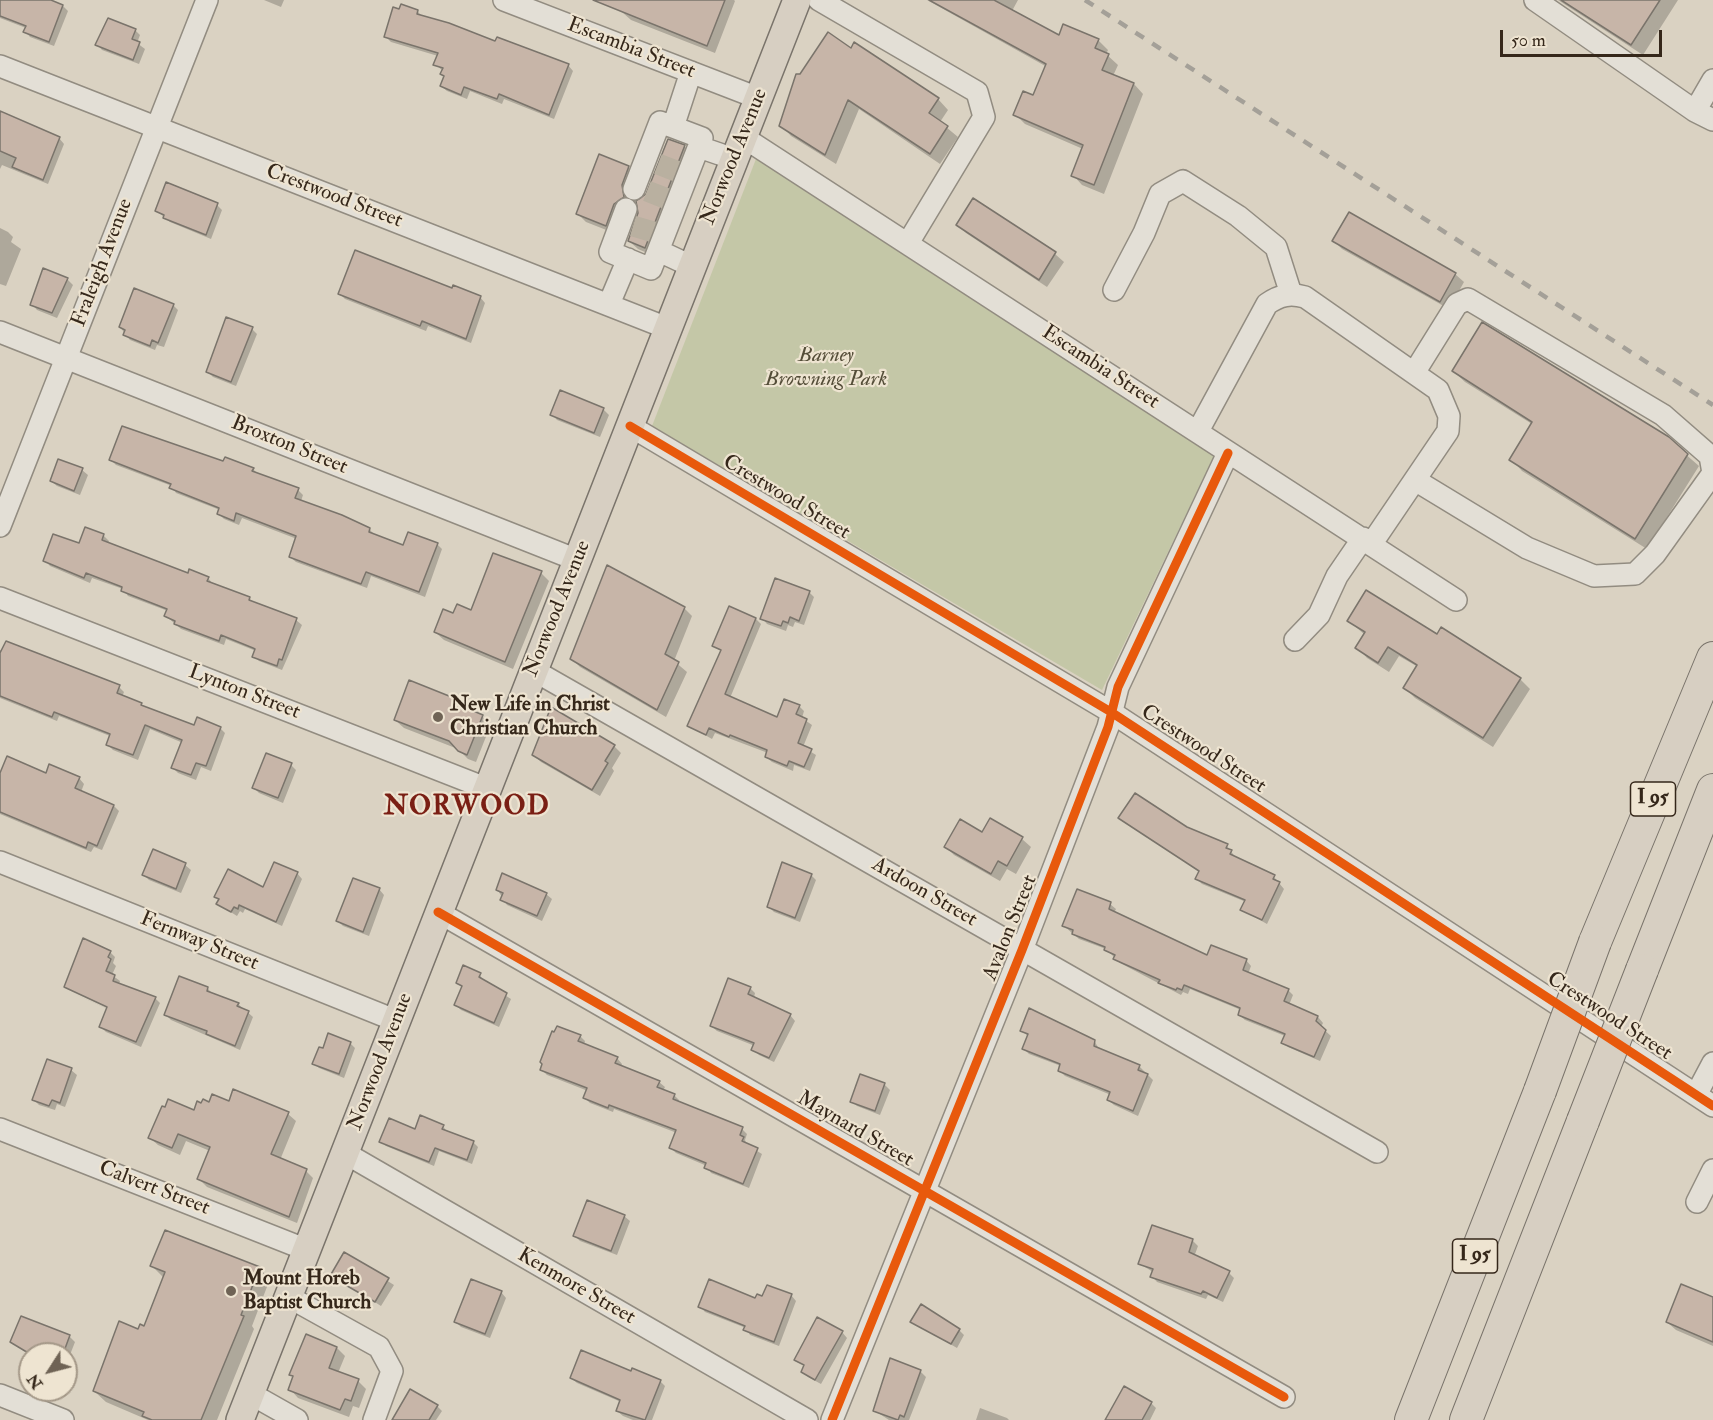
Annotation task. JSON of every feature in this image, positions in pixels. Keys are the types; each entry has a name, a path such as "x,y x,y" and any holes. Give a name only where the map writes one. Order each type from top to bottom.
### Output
{"highway":[{"name":"I 95","path":"1411,1420 1596,942 1713,658"},
{"name":"I 95","path":"1466,1420 1713,790"}],"main road":[{"name":"Norwood Avenue","path":"240,1420 797,0"}],"street":[{"name":"Fraleigh Avenue","path":"0,526 207,0"},
{"name":"Escambia Street","path":"504,0 758,98"},
{"path":"819,0 977,92 984,117 908,243"},
{"path":"1535,0 1704,116 1713,80"},
{"name":"Crestwood Street","path":"0,66 667,328"},
{"path":"673,127 691,72"},
{"path":"627,219 610,252 651,269 684,175 702,138 660,122 652,162 638,189"},
{"name":"Escambia Street","path":"699,147 738,148 908,243 1456,600"},
{"path":"1113,290 1144,233 1160,194 1183,182 1238,216 1276,247 1291,294"},
{"path":"660,240 691,266"},
{"path":"609,304 628,259"},
{"path":"1198,431 1268,304 1278,297 1291,294 1305,297 1438,390 1449,416 1448,432 1415,480 1337,576 1319,615 1295,640"},
{"path":"1414,373 1457,304 1468,299 1663,415 1710,456 1713,472 1655,554 1635,574 1594,576 1527,548 1415,480"},
{"name":"Broxton Street","path":"0,332 577,560"},
{"name":"Crestwood Street","path":"630,426 1111,712 1704,1100"},
{"name":"Avalon Street","path":"832,1420 1022,950 1108,727 1118,687 1228,453"},
{"name":"Lynton Street","path":"0,598 488,789"},
{"name":"Ardoon Street","path":"534,670 1377,1152"},
{"name":"Fernway Street","path":"0,862 397,1021"},
{"name":"Maynard Street","path":"438,912 1284,1397"},
{"path":"1704,1100 1713,1063"},
{"name":"Calvert Street","path":"0,1129 308,1250"},
{"name":"Kenmore Street","path":"345,1153 807,1420"},
{"path":"1697,1202 1713,1170"},
{"path":"289,1296 380,1347 392,1371 374,1420"},
{"path":"251,1394 297,1420"},
{"path":"0,1395 63,1420"}],"green space":[{"name":"Barney Browning Park","path":"756,159 1214,456 1102,690 652,426"}],"building":[{"path":"0,0 51,0 63,5 49,42 23,32 26,26 0,16"},
{"path":"593,0 725,0 707,46"},
{"path":"929,0 994,0 1059,35 1063,24 1099,39 1095,48 1109,54 1102,70 1134,83 1094,185 1071,176 1083,145 1013,115 1023,91 1033,95 1046,64"},
{"path":"1561,0 1660,0 1631,45"},
{"path":"401,4 418,10 417,14 449,23 495,41 497,37 569,64 549,115 499,94 497,99 464,87 461,95 440,86 444,76 440,74 443,68 433,65 438,53 384,37 393,7 399,9"},
{"path":"108,18 136,29 132,39 140,42 133,60 95,45"},
{"path":"828,32 851,48 854,42 939,98 929,113 948,126 930,154 848,100 825,155 779,126 796,74 800,74"},
{"path":"0,111 60,137 43,180 12,167 16,158 0,151"},
{"path":"668,139 685,145 645,248 628,241 638,213 636,201 646,194"},
{"path":"599,154 629,166 622,185 624,197 614,204 606,226 576,214"},
{"path":"166,182 218,203 206,235 163,218 164,215 155,211"},
{"path":"973,198 1056,252 1039,280 956,225"},
{"path":"1349,212 1456,273 1440,302 1332,241"},
{"path":"355,250 452,288 453,285 481,296 466,339 422,321 420,326 338,294"},
{"path":"43,268 68,278 52,313 30,305"},
{"path":"134,288 174,304 158,343 152,340 150,346 123,335 125,330 119,327"},
{"path":"226,317 253,327 231,382 206,372"},
{"path":"1482,322 1669,437 1688,454 1635,539 1509,460 1532,422 1452,371"},
{"path":"560,390 604,408 594,433 550,415"},
{"path":"122,426 223,461 225,457 254,468 252,471 299,488 295,498 342,515 370,528 369,532 403,545 408,532 438,543 419,592 366,572 361,584 289,557 296,536 236,513 234,521 217,514 219,508 169,488 171,484 109,460"},
{"path":"58,459 83,468 74,491 50,481"},
{"path":"85,527 104,534 102,540 188,573 189,569 209,577 207,581 297,618 282,660 279,659 277,666 252,657 255,649 221,635 219,641 174,624 175,621 164,616 167,609 121,591 122,587 86,573 84,578 43,561 53,534 79,543"},
{"path":"493,553 542,571 505,662 434,632 443,609 453,613 457,604 471,610"},
{"path":"607,565 685,607 665,654 679,662 657,710 570,659"},
{"path":"775,578 810,591 799,621 790,617 788,623 783,621 781,626 760,619"},
{"path":"1366,590 1437,634 1441,627 1521,678 1483,738 1403,688 1417,665 1388,647 1378,663 1355,648 1365,632 1347,621"},
{"path":"729,606 756,618 725,694 777,717 784,699 800,705 796,714 807,719 798,743 812,749 804,767 789,761 787,766 765,757 767,750 730,735 729,737 709,728 706,735 687,726 721,650 712,646"},
{"path":"6,641 120,685 117,693 142,703 141,705 194,725 197,717 221,727 206,766 196,763 191,775 171,768 182,740 145,725 133,755 106,745 110,734 54,712 52,717 0,696 0,653"},
{"name":"New Life in Christ Christian Church","path":"409,680 469,704 466,708 483,715 467,755 458,751 449,741 394,720"},
{"path":"551,707 615,745 605,761 608,763 592,790 532,755"},
{"path":"266,753 292,763 278,798 252,788"},
{"path":"7,756 46,773 49,764 80,777 75,788 114,805 97,846 88,842 86,848 0,812 0,773"},
{"path":"1135,793 1187,827 1228,844 1226,848 1232,850 1230,854 1275,875 1273,879 1280,882 1262,920 1240,910 1245,900 1195,879 1199,871 1118,818"},
{"path":"990,818 1023,837 1007,866 998,861 991,874 944,847 960,819 982,832"},
{"path":"153,849 186,863 176,889 142,875"},
{"path":"274,862 298,872 276,922 239,905 238,909 234,907 231,912 216,904 219,899 214,897 228,869 263,887"},
{"path":"782,862 812,874 795,918 767,907"},
{"path":"502,873 547,893 537,916 500,900 503,893 496,890"},
{"path":"353,878 380,888 363,932 336,921"},
{"path":"1077,889 1111,902 1109,909 1207,955 1211,945 1247,959 1243,970 1289,989 1284,1001 1318,1016 1316,1021 1326,1030 1314,1057 1281,1043 1285,1034 1238,1015 1240,1008 1184,985 1182,990 1177,988 1176,990 1158,983 1160,980 1113,959 1115,955 1104,950 1105,947 1072,934 1073,930 1062,926"},
{"path":"83,938 111,951 108,957 111,959 106,971 115,975 113,981 156,997 136,1042 99,1027 107,1007 64,987"},
{"path":"463,965 481,973 479,977 507,993 494,1023 454,1005 462,986 456,983"},
{"path":"179,976 208,987 207,991 239,1003 237,1006 249,1011 235,1046 206,1034 207,1031 164,1015"},
{"path":"728,978 751,987 748,994 791,1014 769,1058 751,1050 754,1043 710,1026"},
{"path":"1029,1008 1095,1040 1094,1046 1140,1065 1138,1070 1148,1074 1133,1111 1107,1100 1110,1092 1058,1071 1060,1064 1022,1049 1028,1034 1020,1031"},
{"path":"557,1026 581,1035 578,1041 618,1057 615,1063 660,1081 657,1087 675,1094 673,1099 743,1127 740,1135 744,1137 742,1141 758,1148 743,1184 704,1168 706,1163 669,1148 676,1130 609,1105 608,1108 583,1098 587,1088 540,1070 542,1064 540,1062 552,1031 554,1032"},
{"path":"328,1033 351,1042 339,1074 312,1064 319,1047 323,1048"},
{"path":"47,1059 72,1068 60,1103 52,1100 49,1106 32,1100"},
{"path":"860,1074 885,1083 875,1111 850,1102"},
{"path":"233,1089 289,1112 271,1154 307,1169 289,1217 197,1179 210,1147 178,1134 172,1148 148,1138 162,1106 165,1107 168,1099 194,1110 197,1101 201,1103 203,1099 209,1102 212,1094 229,1101"},
{"path":"420,1115 444,1125 442,1129 474,1141 467,1160 435,1148 429,1162 379,1142 389,1118 415,1129"},
{"path":"587,1200 625,1215 611,1251 573,1236"},
{"path":"1152,1225 1193,1239 1189,1252 1230,1271 1217,1298 1203,1291 1201,1294 1150,1277 1153,1269 1138,1264"},
{"path":"165,1230 260,1267 241,1315 244,1316 201,1420 152,1420 142,1416 144,1412 93,1391 119,1321 138,1329 140,1324 144,1326 165,1272 150,1266"},
{"path":"344,1252 389,1278 375,1302 330,1276"},
{"path":"471,1279 502,1291 485,1334 454,1322"},
{"path":"709,1279 755,1298 757,1294 762,1296 767,1285 792,1294 774,1342 743,1330 745,1326 698,1307"},
{"path":"1681,1284 1713,1297 1713,1342 1666,1322"},
{"path":"921,1304 960,1329 951,1344 910,1322"},
{"path":"21,1316 70,1335 67,1342 18,1342 18,1347 10,1342"},
{"path":"817,1317 843,1331 815,1380 801,1372 804,1365 794,1360"},
{"path":"306,1334 337,1347 329,1368 359,1379 351,1401 345,1399 340,1410 288,1390 293,1376 289,1375"},
{"path":"581,1350 631,1371 632,1368 661,1380 645,1420 616,1411 620,1400 570,1378"},
{"path":"890,1358 921,1370 904,1417 900,1415 898,1420 873,1411"},
{"path":"1124,1386 1152,1402 1142,1420 1105,1420"},
{"path":"410,1389 438,1405 429,1420 392,1420"}],"tunnel":[{"path":"658,164 681,173"},
{"path":"647,191 670,200"},
{"path":"633,226 657,233"}],"railway":[{"path":"1085,0 1713,405"}],"cycle path":[{"path":"630,426 1111,712 1713,1106"},
{"path":"832,1420 1022,950 1108,727 1118,687 1228,453"},
{"path":"438,912 1284,1397"}],"place":[{"name":"New Life in Christ Christian Church","path":"438,717"},
{"name":"Mount Horeb Baptist Church","path":"231,1291"}],"district":[{"name":"NORWOOD","path":"467,808"}]}
